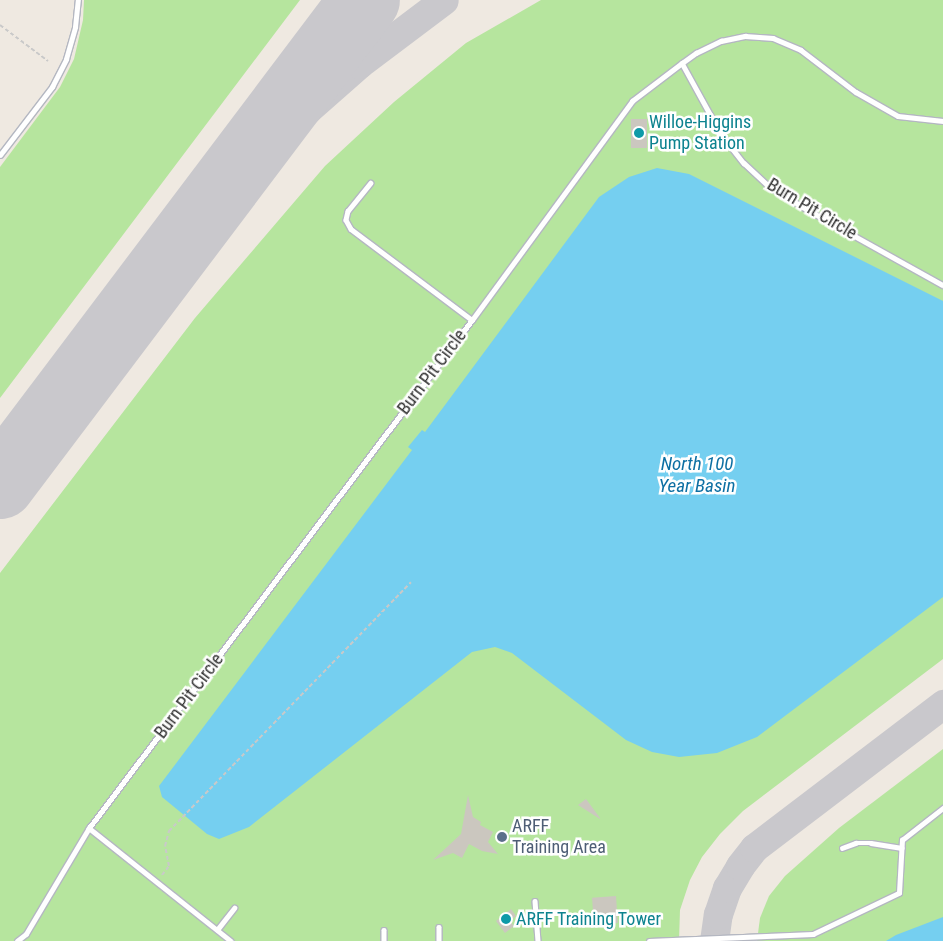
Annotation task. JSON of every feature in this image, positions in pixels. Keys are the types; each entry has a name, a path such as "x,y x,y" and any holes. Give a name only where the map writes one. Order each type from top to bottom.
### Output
{"lane":[{"path":"0,155 52,87 66,60 75,27 78,0"},
{"path":"682,63 696,53 721,41 744,36 773,38 801,50 856,92 898,116 943,121"},
{"name":"Burn Pit Circle","path":"17,941 26,934 89,828 472,320 632,101 682,63 721,134 744,163 770,187 943,285"},
{"path":"370,183 348,211 346,220 351,230 472,320"},
{"path":"649,941 813,934 898,893 902,840 943,808"},
{"path":"89,828 231,941"},
{"path":"842,848 856,843 871,843 902,848"},
{"path":"535,900 538,941"},
{"path":"217,930 234,908"},
{"path":"439,927 439,941"},
{"path":"384,930 384,941"},
{"path":"812,941 813,934"}],"path":[{"path":"0,25 48,62"},
{"path":"156,883 169,866 165,846 169,831 411,582"}],"green space":[{"path":"84,0 300,0 0,398 0,167 60,87 74,59 83,20"},
{"path":"541,0 943,0 943,659 743,811 720,834 702,857 690,880 680,910 679,941 0,941 0,573 195,318 325,166 394,102 466,43"},
{"path":"943,749 943,941 757,941 760,918 769,896 785,876 839,828"}],"water":[{"name":"North 100 Year Basin","path":"657,168 689,174 943,301 943,597 757,737 717,753 679,757 652,752 626,740 512,653 495,647 472,652 249,827 219,839 207,834 162,797 159,786 412,450 408,447 422,430 425,432 599,197 629,177"},
{"path":"943,917 943,941 886,941 896,935"}],"building":[{"name":"Willoe-Higgins Pump Station","path":"631,119 647,119 647,148 631,148"},
{"path":"468,795 473,817 481,822 480,825 493,832 488,842 498,854 482,851 469,844 462,858 453,853 433,860 461,834"},
{"path":"586,799 600,818 600,819 578,805"},
{"path":"616,896 618,923 594,925 592,898"},
{"name":"ARFF Training Tower","path":"511,909 516,916 510,921 514,926 505,933 496,921"}],"taxiway":[{"path":"199,220 307,110 359,64 444,0"},
{"path":"714,941 718,914 727,888 740,866 754,848 943,704"}],"runway":[{"path":"0,484 365,0"}],"place":[{"name":"Willoe-Higgins Pump Station","path":"639,133"},
{"name":"ARFF Training Area","path":"502,837"},
{"name":"ARFF Training Tower","path":"506,919"}]}
